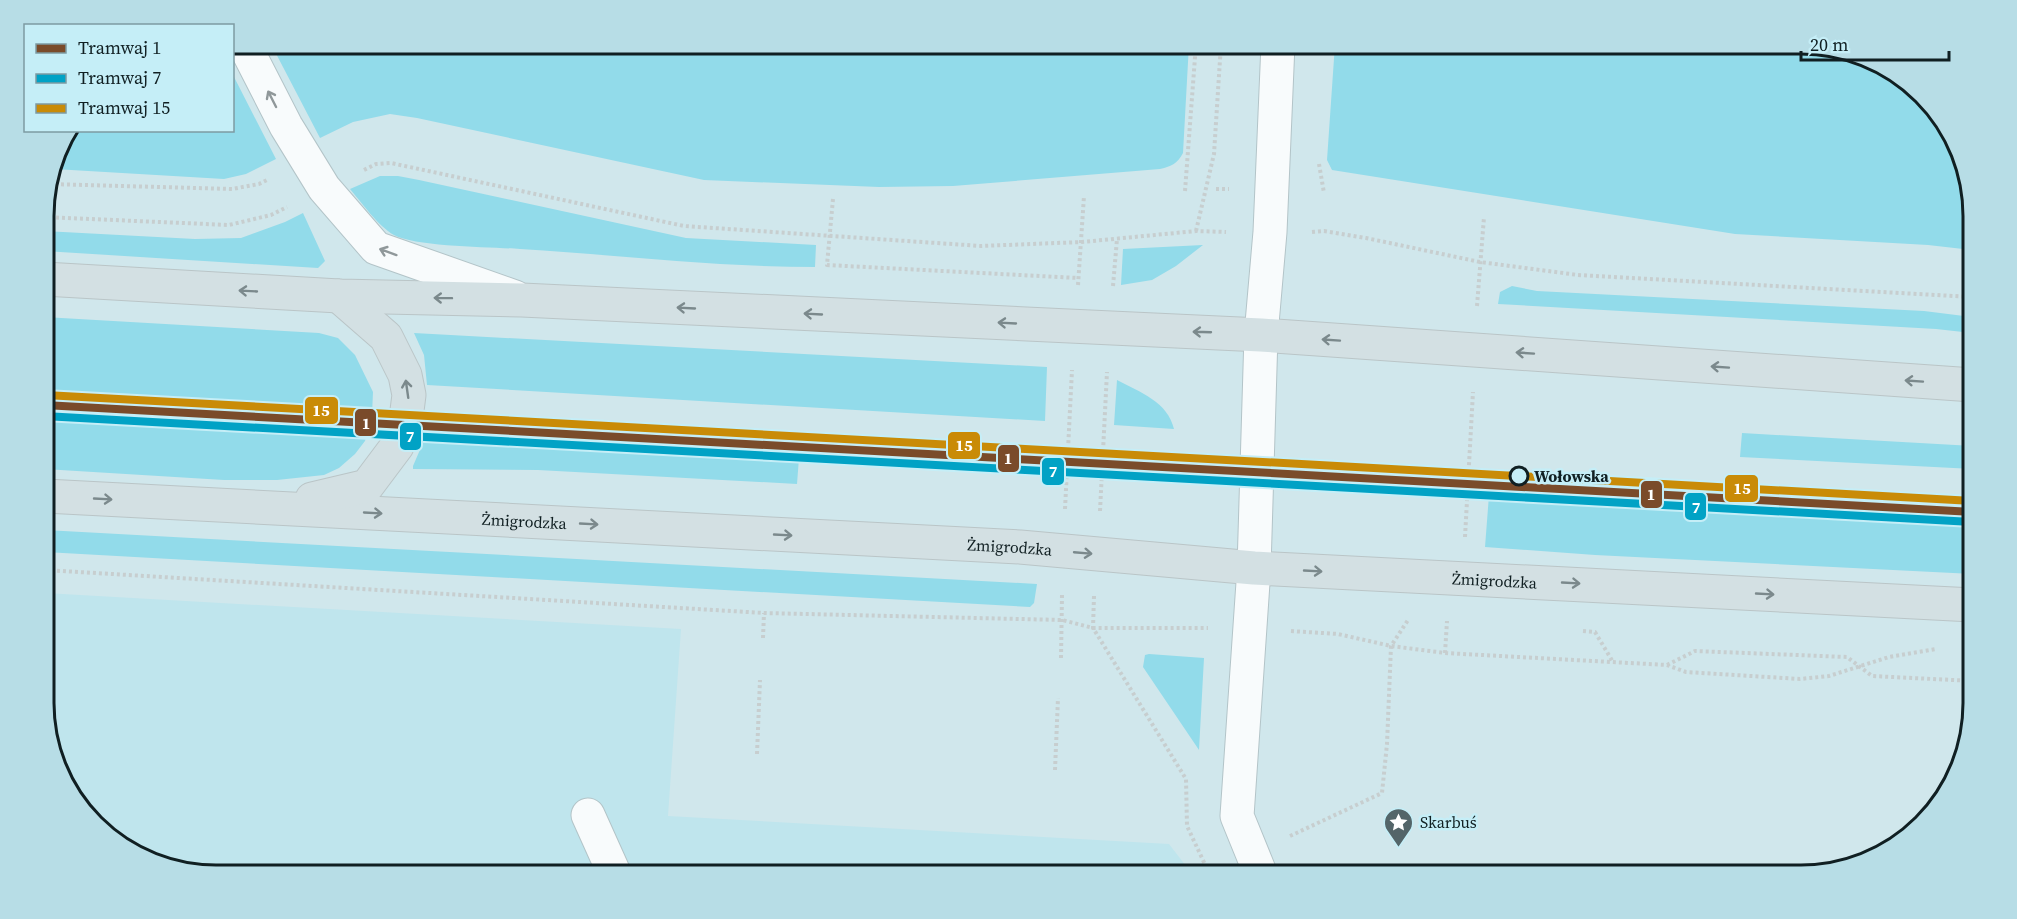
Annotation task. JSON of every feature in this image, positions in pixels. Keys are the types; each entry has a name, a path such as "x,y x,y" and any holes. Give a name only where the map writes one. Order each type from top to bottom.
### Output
{"main road":[{"path":"54,280 339,296 522,300 1261,335 1963,384"},
{"path":"273,508 366,486 397,446 405,426 409,395 405,375 386,337 339,296"},
{"name":"Żmigrodzka","path":"54,496 1020,547 1254,568 1963,604"}],"street":[{"path":"249,54 286,126 324,188 376,248 522,300"},
{"path":"1257,865 1237,816 1254,568 1261,335 1270,232 1278,54"},
{"path":"588,815 610,865"}],"path":[{"path":"1185,191 1195,54"},
{"path":"1196,231 1215,154 1220,54"},
{"path":"58,184 232,189 259,184 307,159"},
{"path":"54,217 229,225 271,215 376,164 391,163 684,226 981,246 1082,242 1196,231 1324,231 1480,262 1578,275 1963,296"},
{"path":"1216,189 1230,189"},
{"path":"1061,658 1063,551 1074,326 1084,196"},
{"path":"833,199 827,265 1079,278"},
{"path":"1463,578 1484,217"},
{"path":"1116,239 1093,628 1186,779"},
{"path":"54,571 764,613 1062,620 1093,628 1199,627"},
{"path":"763,638 764,613"},
{"path":"1284,838 1382,793 1387,744 1391,646 1411,615"},
{"path":"1445,653 1447,617 1454,617"},
{"path":"1574,630 1595,632 1613,663"},
{"path":"1291,631 1338,634 1391,646 1445,653 1667,665 1686,672 1800,679 1829,676 1889,657 1944,647"},
{"path":"1667,665 1695,651 1847,657 1872,676 1963,681"},
{"path":"757,754 760,680"},
{"path":"1055,770 1058,698"}],"shaded area":[{"path":"276,54 1188,54 1183,153 1174,164 1160,169 953,186 879,187 704,180 390,114 353,122 320,138"},
{"path":"1334,54 1811,54 1863,66 1882,76 1900,88 1929,117 1951,154 1957,174 1962,195 1963,249 1735,234 1332,170 1327,160"},
{"path":"234,77 276,159 246,174 224,179 61,169 78,132 234,132"},
{"path":"380,176 398,176 419,180 686,238 816,245 815,267 704,263 419,242 394,235 382,226 350,189"},
{"path":"303,213 325,261 318,268 54,252 54,232 195,239 241,238"},
{"path":"1203,245 1176,266 1152,280 1121,285 1123,249"},
{"path":"1512,286 1537,291 1924,311 1963,316 1963,332 1498,304 1500,292"},
{"path":"54,318 319,333 338,338 355,355 373,392 372,415 365,441 355,454 339,468 324,475 277,480 224,480 54,470"},
{"path":"414,333 1047,367 1045,421 427,385 424,355"},
{"path":"1117,380 1159,405 1171,420 1174,429 1114,425"},
{"path":"1742,433 1963,445 1963,468 1740,457"},
{"path":"425,438 799,458 797,484 538,470 413,469"},
{"path":"1489,495 1963,523 1963,573 1595,555 1485,547"},
{"path":"54,530 1037,584 1034,603 1030,607 54,553"},
{"path":"54,594 681,629 668,816 1169,844 1185,865 216,865 185,862 154,853 117,831 88,802 66,765 55,724"},
{"path":"1145,655 1204,658 1199,750 1143,667"}],"tram line":[{"name":"15","path":"54,395 1963,500"},
{"name":"1","path":"54,406 1963,511"},
{"name":"7","path":"54,417 1963,522"}],"place":[{"name":"Wołowska","path":"1519,476"},
{"name":"Skarbuś","path":"1399,848"}]}
